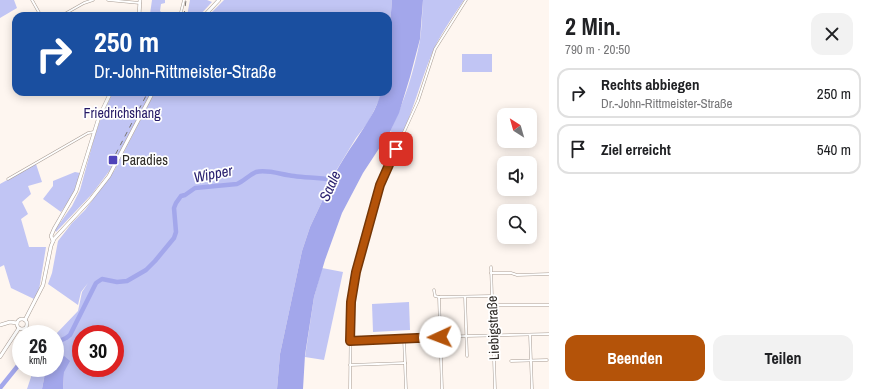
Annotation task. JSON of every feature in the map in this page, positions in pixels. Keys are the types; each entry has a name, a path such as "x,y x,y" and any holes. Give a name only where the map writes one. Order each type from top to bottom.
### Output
{"street":[{"path":"32,0 39,12"},
{"path":"68,12 84,3 93,0"},
{"path":"108,0 140,2 139,12"},
{"path":"181,12 184,0"},
{"path":"208,12 219,0"},
{"path":"350,389 352,291 380,185 418,101 435,49 466,0"},
{"path":"53,241 51,236 55,225 78,187 94,132 101,112 109,96"},
{"path":"26,325 25,320 42,288 53,241 58,233 91,199 106,180 151,96"},
{"path":"8,179 88,133 94,132"},
{"name":"Liebigstraße","path":"491,267 495,389"},
{"path":"491,273 510,273 517,275 549,274"},
{"path":"434,290 434,296 439,297 491,296"},
{"path":"465,296 467,356"},
{"path":"439,297 442,389"},
{"path":"492,305 549,305"},
{"path":"0,325 7,322 17,323 20,319 25,320"},
{"path":"350,341 549,334"},
{"path":"530,335 532,389"},
{"path":"404,338 406,389"},
{"path":"0,357 12,339"},
{"path":"511,361 547,360"},
{"path":"350,365 405,363"}],"green space":[{"path":"0,0 14,0 17,8 0,18"},
{"path":"152,0 165,0 165,3 161,4 161,12 150,12"},
{"path":"190,0 207,0 212,2 203,12 188,12"},
{"path":"224,0 392,0 391,12 212,12"},
{"path":"423,0 464,0 446,27 434,49 401,137 390,131 408,87 418,52 421,35"},
{"path":"462,54 492,54 492,72 462,72"},
{"name":"Friedrichshang","path":"111,96 150,96 113,166 92,194 56,232 55,230 72,206 80,190 101,118"},
{"path":"153,96 380,96 369,121 356,138 328,184 326,193 310,227 302,251 280,354 277,389 63,389 64,326 78,311 82,292 88,283 81,292 78,305 48,284 52,273 58,241 72,223 85,210 114,171"},
{"path":"36,164 42,182 28,186 31,194 22,202 28,214 21,219 29,247 46,247 39,290 34,299 11,288 4,265 0,267 0,184"},
{"path":"75,172 80,173 75,192 61,212 43,199 53,186 53,181"},
{"path":"322,268 343,272 324,360 305,357 314,297"},
{"path":"409,302 410,330 373,332 372,304"},
{"path":"31,377 44,377 42,389 27,389"}],"water":[{"name":"Saale","path":"392,0 423,0 420,39 410,77 399,113 386,140 363,173 342,213 325,260 314,297 305,355 303,389 277,389 280,354 302,251 310,227 326,193 328,184 327,179 334,175 374,111 380,96 392,96"},
{"path":"64,356 70,361 64,372"},
{"path":"44,377 64,377 63,389 42,389"}],"waterway":[{"name":"Wipper","path":"64,339 70,335 96,283 102,279 117,282 127,281 146,270 174,238 176,232 174,208 181,196 195,188 237,184 253,173 261,171 332,180"},
{"name":"Wipper","path":"0,388 12,373"}],"railway":[{"path":"184,12 186,0"},
{"path":"111,163 146,96"}],"place":[{"name":"Paradies","path":"113,160"}],"route":[{"path":"396,149 380,185 356,272 351,302 350,341 440,337"}]}
